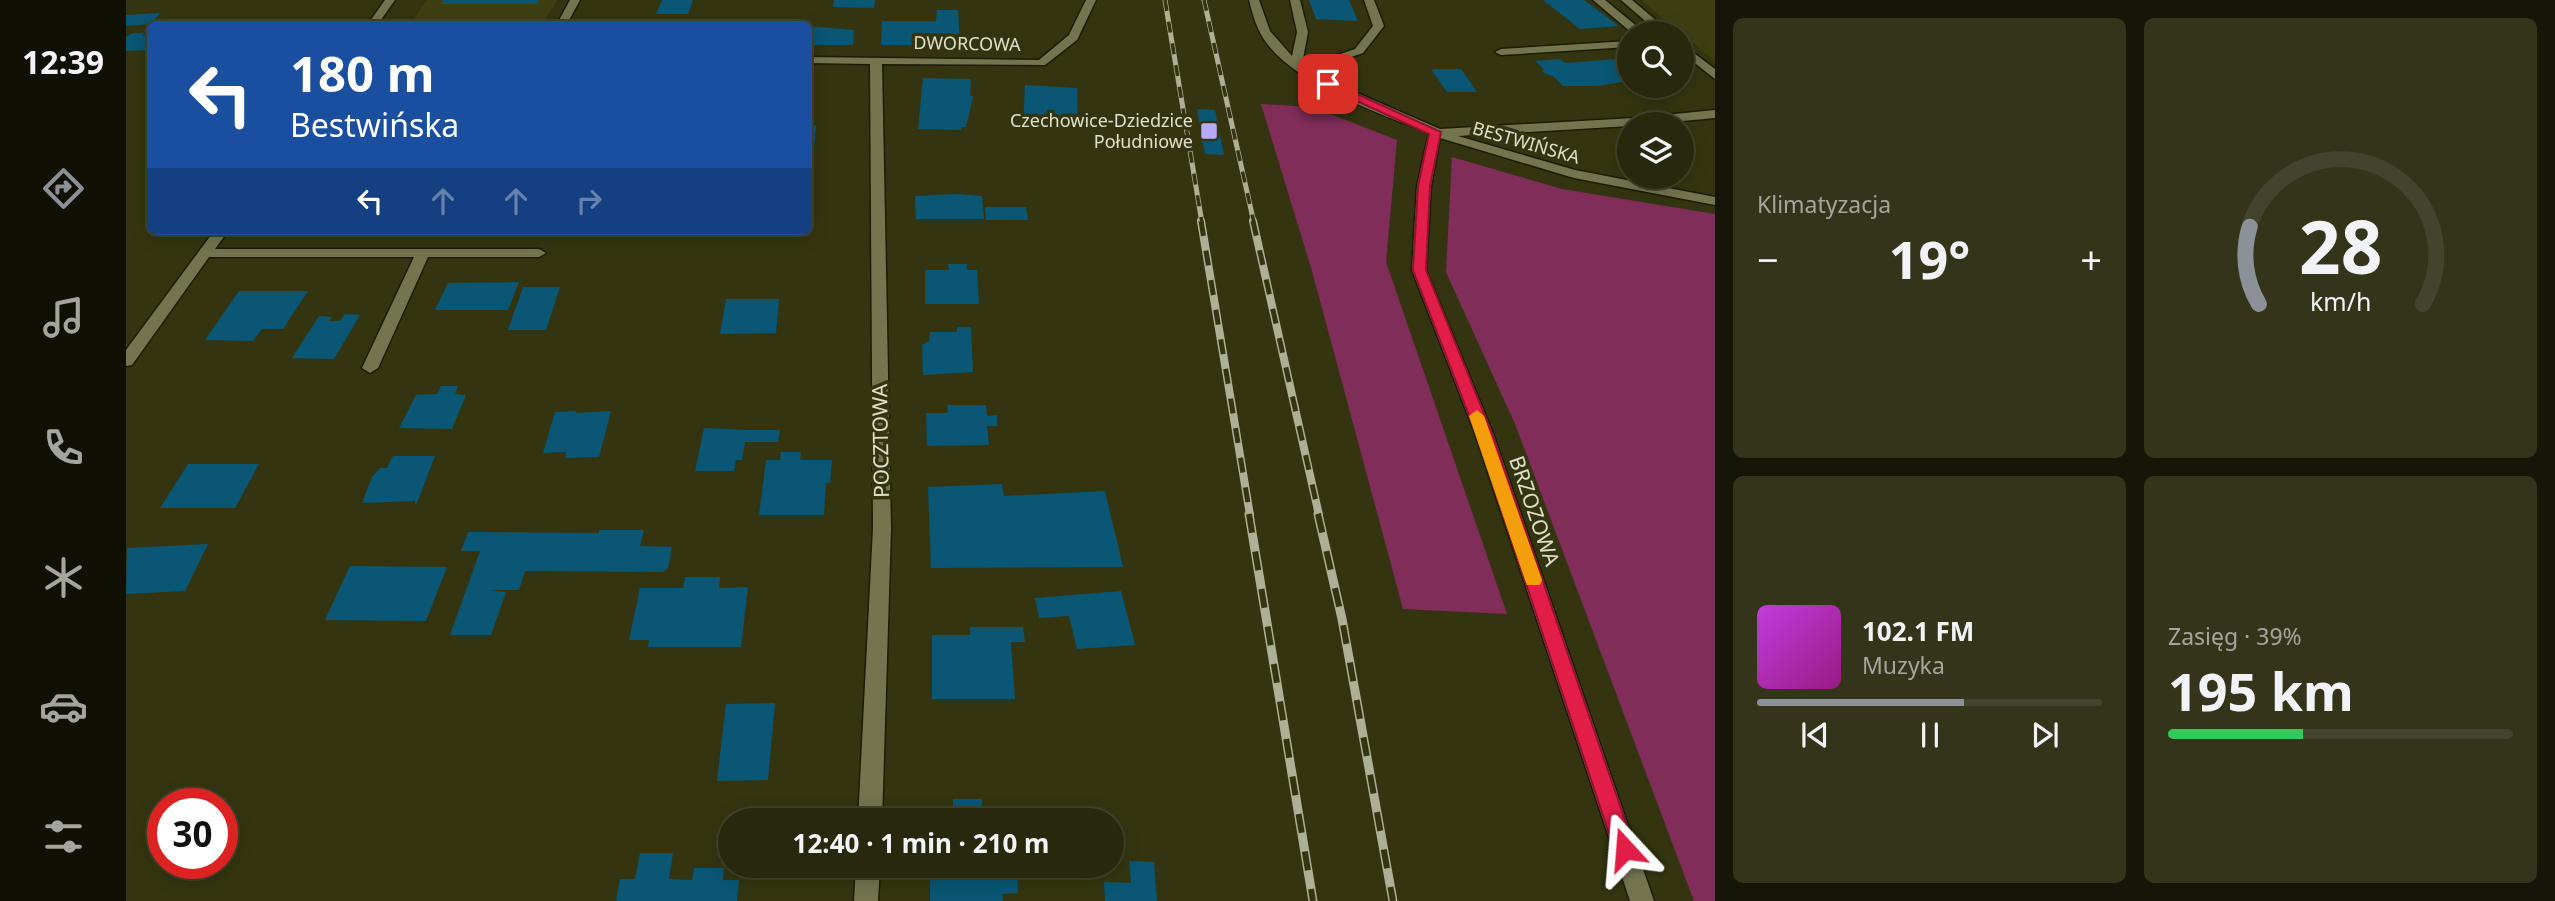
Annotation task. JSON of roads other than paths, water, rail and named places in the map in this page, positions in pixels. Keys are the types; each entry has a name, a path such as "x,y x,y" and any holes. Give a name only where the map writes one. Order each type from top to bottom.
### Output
{"street":[{"path":"375,21 390,0"},
{"path":"564,21 575,0"},
{"name":"DWORCOWA","path":"812,60 1041,63 1067,47 1084,20 1091,0"},
{"name":"BESTWIŃSKA","path":"1254,0 1263,30 1277,47 1296,63 1328,84 1435,132 1477,148 1573,176 1715,201"},
{"path":"1295,0 1304,40 1296,63 1333,60 1359,51 1380,26 1368,0"},
{"path":"1598,0 1624,21"},
{"path":"1626,0 1651,21"},
{"path":"1501,52 1617,45"},
{"path":"1694,57 1715,75"},
{"name":"POCZTOWA","path":"871,808 882,528 876,61"},
{"path":"1435,132 1634,122 1715,114"},
{"name":"BRZOZOWA","path":"1435,132 1424,186 1419,270 1485,436 1642,901"},
{"path":"126,361 218,235"},
{"path":"205,253 539,253"},
{"path":"370,368 424,253"},
{"path":"866,901 867,878"}],"railway":[{"path":"1165,0 1202,223"},
{"path":"1204,0 1254,223"},
{"path":"1201,221 1250,515"},
{"path":"1253,221 1319,515"},
{"path":"1249,514 1313,901"},
{"path":"1318,514 1342,619 1393,901"}],"place":[{"name":"Czechowice-Dziedzice Południowe","path":"1209,131"}]}
